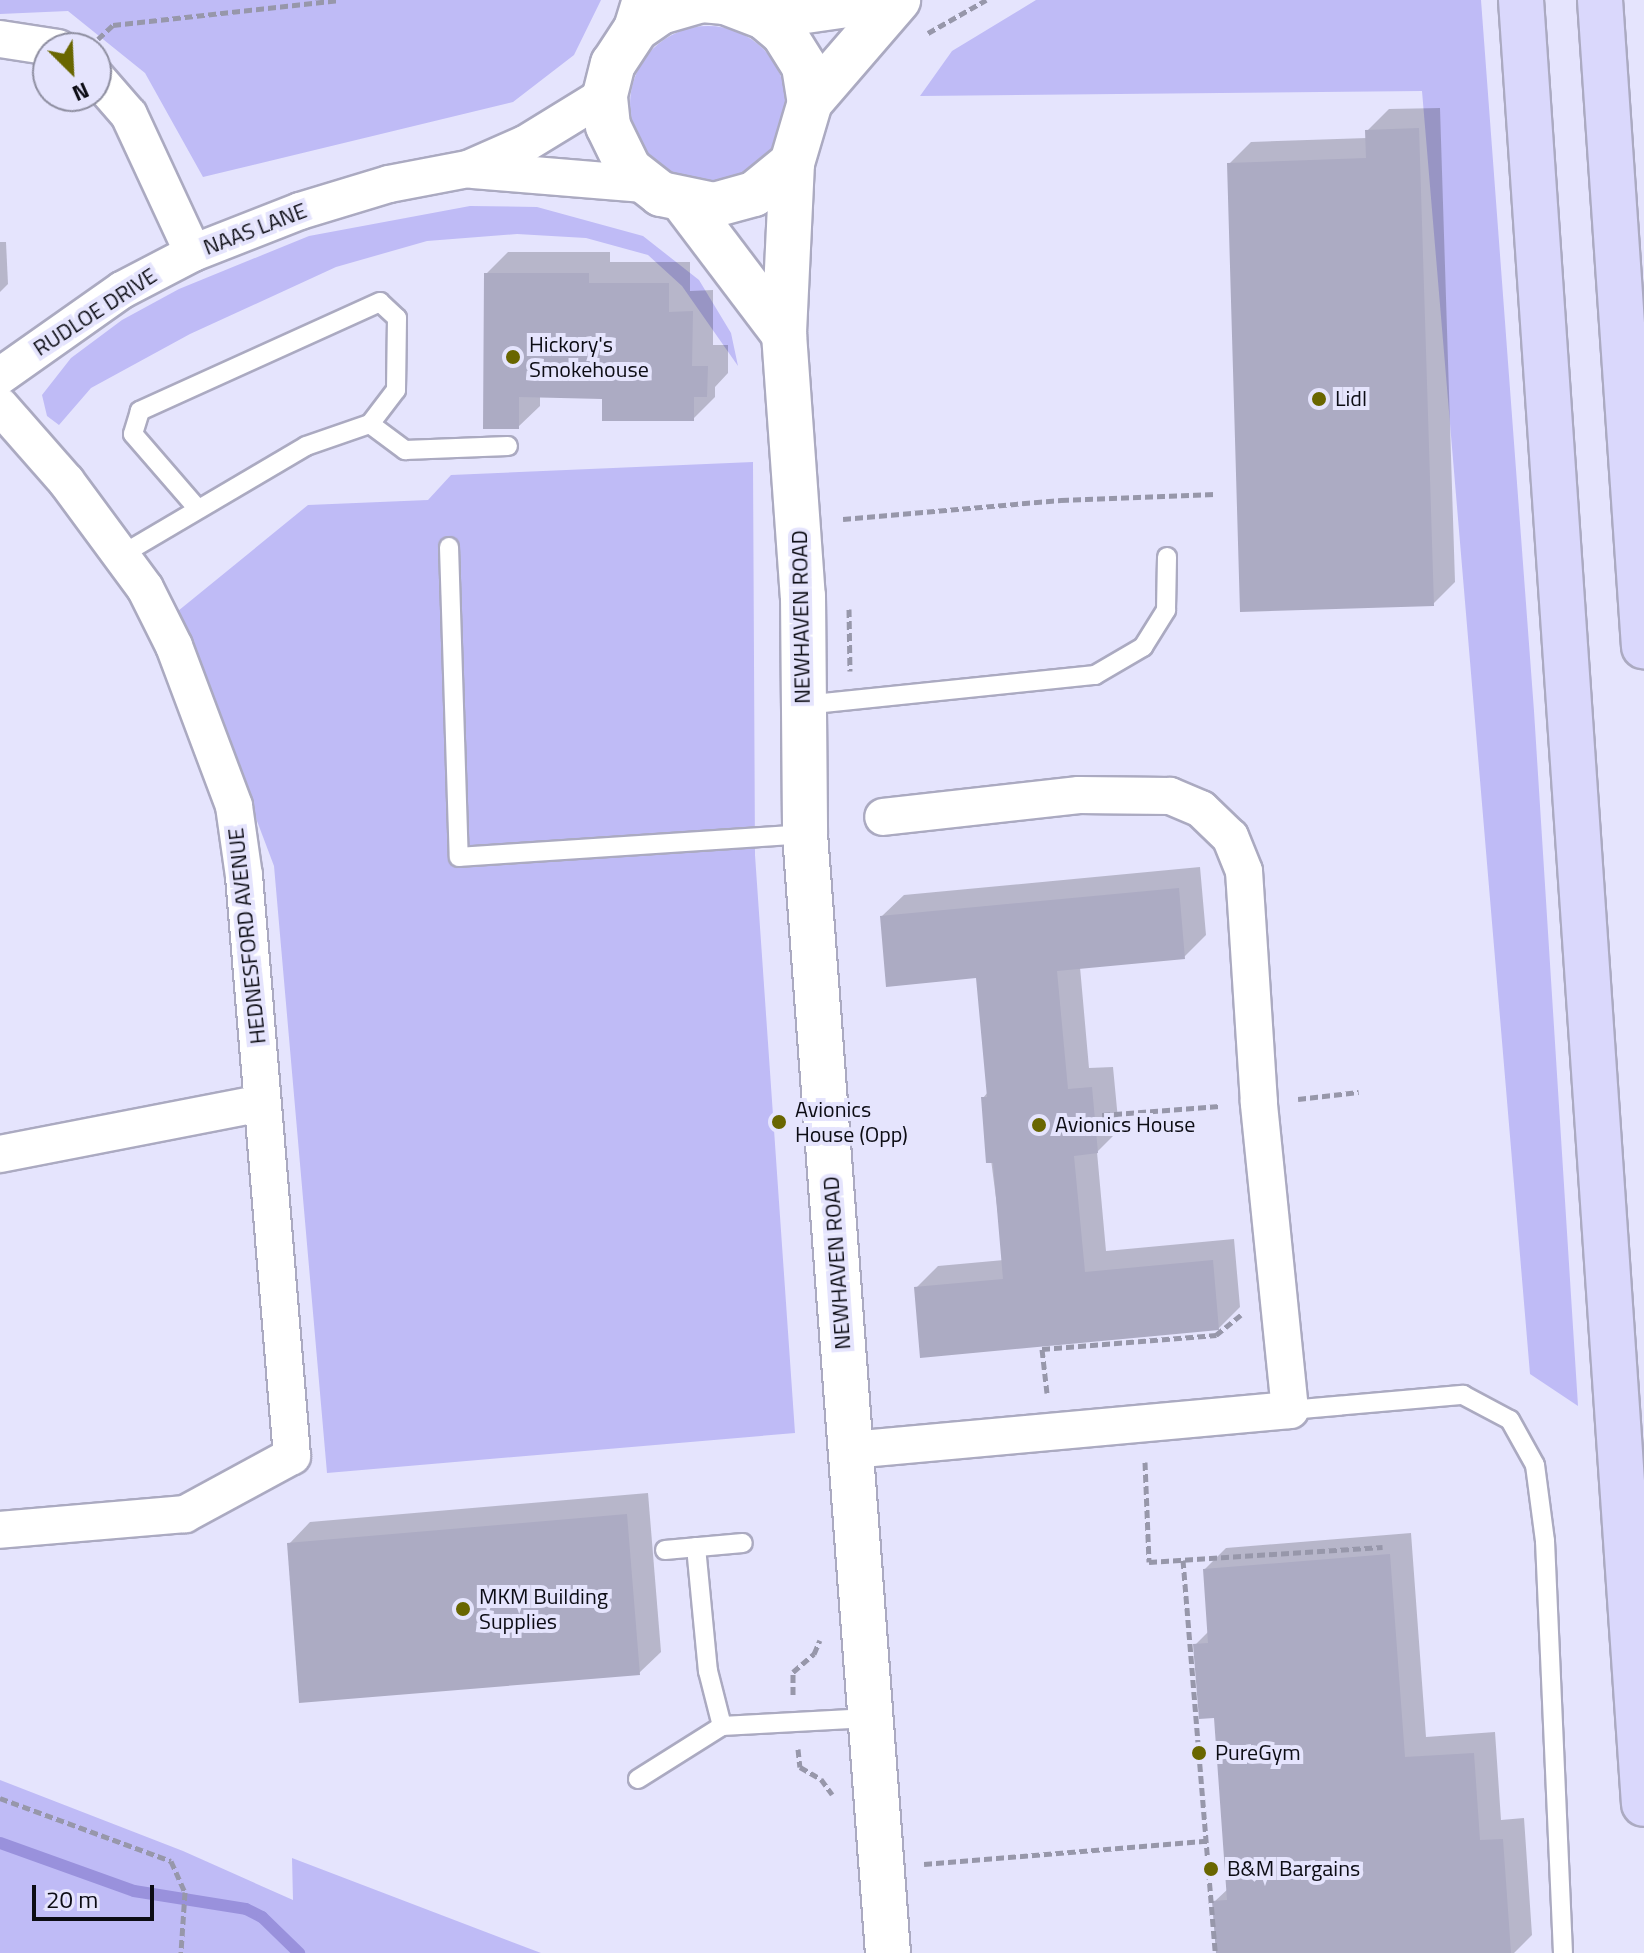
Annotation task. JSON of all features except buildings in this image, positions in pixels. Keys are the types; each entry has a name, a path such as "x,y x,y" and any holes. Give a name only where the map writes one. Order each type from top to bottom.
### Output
{"highway":[{"path":"1521,0 1644,1804"},
{"path":"1600,0 1644,647"}],"street":[{"path":"882,0 738,6 702,0 641,15 613,64 605,95 616,149 644,184 684,202 733,201 754,194 792,163 810,102 898,0"},
{"path":"738,6 784,34 804,66 810,102"},
{"path":"0,39 32,44"},
{"name":"NAAS LANE","path":"112,95 129,115 193,253 300,211 389,184 468,169 525,144 605,95"},
{"name":"NEWHAVEN ROAD","path":"792,163 784,334 799,493 805,834 888,1953"},
{"name":"NAAS LANE","path":"468,169 644,184"},
{"path":"684,202 784,334"},
{"name":"RUDLOE DRIVE","path":"0,376 122,290 193,253"},
{"name":"HEDNESFORD AVENUE","path":"0,406 123,554 174,646 234,806 292,1456 185,1514 0,1530"},
{"path":"851,1450 1290,1410 1259,1103 1244,871 1230,837 1201,809 1170,796 1079,795 883,817"},
{"path":"0,1154 262,1103"}],"lane":[{"path":"123,554 306,446 370,424 396,390 397,318 380,302 140,411 133,434 197,508"},
{"path":"370,424 405,450 508,446"},
{"path":"449,547 459,857 805,834"},
{"path":"802,705 849,704 1095,675 1143,647 1166,610 1167,557"},
{"path":"1290,1410 1463,1395 1510,1420 1535,1465 1545,1541 1563,1953"},
{"path":"665,1550 743,1543"},
{"path":"696,1547 708,1671 722,1726"},
{"path":"638,1779 722,1726 869,1718"}],"path":[{"path":"106,32 113,25 338,0"},
{"path":"923,36 986,0"},
{"path":"843,519 1061,500 1215,494"},
{"path":"842,504 844,533"},
{"path":"848,592 849,704"},
{"path":"1296,1099 1359,1092"},
{"path":"1102,1115 1230,1105"},
{"path":"1051,1433 1042,1349 1216,1335 1279,1285"},
{"path":"1144,1425 1149,1562 1383,1547"},
{"path":"1183,1560 1215,1953"},
{"path":"0,1798 171,1861 185,1892 186,1918 181,1953"},
{"path":"924,1864 1206,1841"},
{"path":"923,1849 925,1876"}],"shaded area":[{"path":"0,0 601,0 574,55 513,102 203,177 145,73 112,46 112,32 94,32 68,11 0,14"},
{"path":"1036,0 1481,0 1534,711 1578,1406 1530,1374 1422,91 920,96 952,51"},
{"path":"708,26 738,32 763,49 780,74 786,104 780,134 763,159 738,176 708,182 678,176 653,159 636,134 630,104 636,74 653,49 678,32"},
{"path":"470,206 537,207 643,236 699,280 731,333 738,366 682,286 648,255 586,238 517,234 427,241 336,267 190,334 91,388 59,425 47,416 42,395 71,358 122,320 179,289 309,236"},
{"path":"753,462 755,855 795,1433 327,1473 274,866 178,611 308,505 428,500 451,475"},
{"path":"0,1780 183,1851 293,1900 292,1858 541,1953 0,1953"}],"waterway":[{"path":"0,1843 134,1891 246,1909 262,1917 299,1953"}],"place":[{"name":"Hickory's Smokehouse","path":"513,357"},
{"name":"Lidl","path":"1319,399"},
{"name":"Avionics House (Opp)","path":"779,1122"},
{"name":"Avionics House","path":"1039,1125"},
{"name":"MKM Building Supplies","path":"463,1609"},
{"name":"PureGym","path":"1199,1753"},
{"name":"B&M Bargains","path":"1211,1869"}]}
